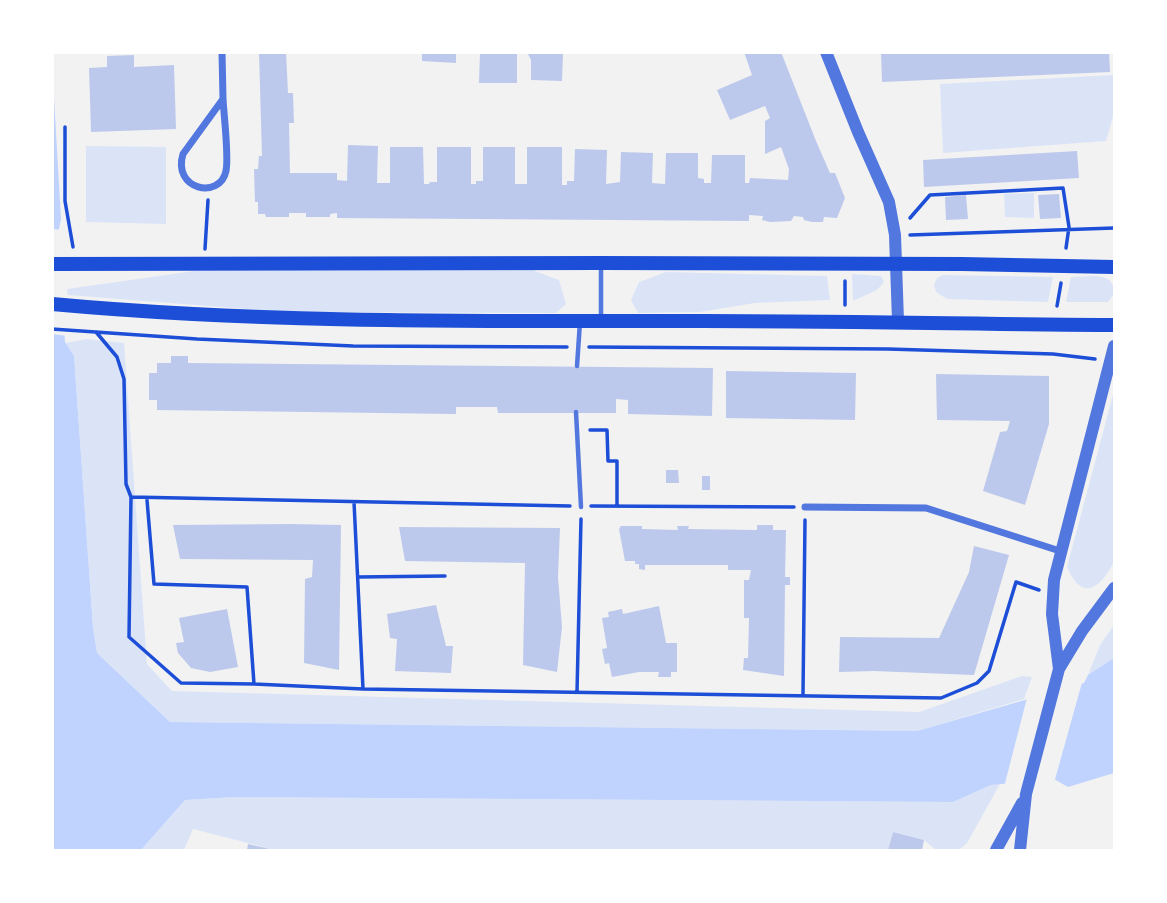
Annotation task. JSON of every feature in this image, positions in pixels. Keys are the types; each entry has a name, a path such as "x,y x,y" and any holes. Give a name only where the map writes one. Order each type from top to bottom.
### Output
{"main road":[{"path":"52,264 601,263 1115,267"},
{"path":"52,304 216,316 359,321 898,321 1115,325"}],"street":[{"path":"222,52 226,171 219,182 208,188 194,186 188,182 181,170 183,154 223,99"},
{"path":"827,52 889,202 895,235 898,321"},
{"path":"1059,670 1052,594 1060,551 1115,346"},
{"path":"805,507 926,508 1060,551"},
{"path":"1020,850 1026,793 1059,670 1082,631 1115,588"},
{"path":"996,850 1026,793"}],"lane":[{"path":"601,263 601,321"},
{"path":"577,366 580,321"},
{"path":"576,412 581,506"}],"path":[{"path":"65,127 65,201 73,245"},
{"path":"205,262 208,188"},
{"path":"895,235 930,195 1063,188 1069,228"},
{"path":"895,235 1115,228"},
{"path":"845,265 845,321"},
{"path":"1054,325 1064,266"},
{"path":"52,329 65,330"},
{"path":"96,332 117,357 124,379 126,484 131,497 129,637 181,683 363,689 941,698 977,683 989,671 1016,582 1052,594"},
{"path":"577,431 607,430 608,461 617,461 617,506"},
{"path":"131,497 581,506 805,507 803,695"},
{"path":"146,499 154,584 247,587 254,684"},
{"path":"355,502 363,689"},
{"path":"576,692 581,506"},
{"path":"358,577 444,576"}],"shaded area":[{"path":"1114,75 1114,113 1106,141 943,153 940,84"},
{"path":"86,146 166,147 166,224 86,222"},
{"path":"1034,193 1034,218 1005,217 1004,194"},
{"path":"532,270 559,280 566,304 556,313 284,312 68,295 67,289 194,271"},
{"path":"666,272 827,276 830,300 755,303 700,312 638,313 631,300 639,282"},
{"path":"852,274 881,276 884,282 877,290 853,301"},
{"path":"943,275 1053,277 1048,302 947,299 936,292 934,285 937,278"},
{"path":"1071,277 1105,278 1113,286 1114,294 1108,302 1066,302"},
{"path":"87,339 124,343 147,664 172,691 919,712 1022,676 1032,677 1024,699 917,731 170,722 97,653 74,356 65,343"},
{"path":"1114,391 1114,562 1097,585 1085,588 1073,578 1067,567"},
{"path":"1114,625 1114,658 1088,675 1100,645"},
{"path":"1000,784 967,843 959,850 936,850 924,840 893,832 888,850 275,850 193,829 184,850 141,850 185,800 235,797 953,802 991,785"}],"water":[{"path":"52,63 61,219 57,239 65,342 74,356 97,653 170,722 917,731 1084,683 1088,675 1114,658 1114,773 1068,787 1054,779 991,785 953,802 235,797 185,800 141,850 53,850"}],"pier":[{"path":"53,229 62,230 68,336 52,334"},
{"path":"1085,672 1054,783 1004,787 1028,694 1082,680"}],"building":[{"path":"259,52 286,52 288,93 293,93 294,123 289,123 290,173 337,173 337,180 347,181 348,145 378,146 377,183 390,183 390,147 423,147 424,184 429,184 437,182 437,147 471,147 471,184 476,184 476,181 483,181 483,147 515,147 515,184 527,184 527,147 562,147 562,185 567,185 567,181 574,181 575,149 607,150 606,184 620,182 621,152 653,153 652,183 665,184 666,153 698,153 698,178 704,179 704,183 711,183 712,155 745,155 745,183 749,183 750,178 788,180 789,169 781,147 765,154 765,121 770,118 765,106 730,120 717,90 752,75 744,52 781,52 830,173 835,173 845,198 837,218 824,217 823,222 812,222 794,216 791,221 770,222 762,220 763,216 749,215 749,221 337,218 337,213 330,214 330,217 306,217 306,213 289,213 289,217 266,217 265,214 258,214 258,202 255,202 254,169 258,169 259,156 262,156"},
{"path":"422,52 456,52 456,63 422,61"},
{"path":"480,52 517,52 517,83 479,83"},
{"path":"527,52 563,52 562,81 531,80 531,60"},
{"path":"881,52 1109,52 1110,72 882,82"},
{"path":"134,55 134,67 174,65 176,129 91,132 89,68 107,67 107,56"},
{"path":"1077,151 1079,178 924,187 923,160"},
{"path":"1059,194 1061,218 1040,219 1038,195"},
{"path":"966,195 968,219 946,220 945,197"},
{"path":"171,356 188,356 188,363 713,368 712,416 628,414 628,400 616,399 616,413 498,413 497,407 456,407 456,414 157,410 157,400 149,400 149,373 157,373 157,363 171,363"},
{"path":"726,371 856,373 855,420 726,418"},
{"path":"936,374 1049,376 1049,424 1025,505 983,491 1000,432 1007,431 1010,421 937,420"},
{"path":"666,470 678,470 679,483 666,483"},
{"path":"702,476 710,476 710,490 702,490"},
{"path":"173,525 341,525 339,670 304,663 305,579 312,577 313,560 180,559"},
{"path":"757,525 773,525 773,530 786,530 785,577 790,577 790,585 785,585 784,676 743,670 744,658 748,658 749,618 744,618 744,580 749,580 751,570 728,570 728,565 645,565 645,570 639,569 639,564 635,564 635,561 625,561 619,529 621,526 642,526 642,529 678,530 677,526 689,526 688,529 757,530"},
{"path":"399,527 560,528 558,577 562,627 557,672 523,665 525,563 405,561"},
{"path":"974,546 1009,555 974,675 839,672 840,637 939,638 969,572"},
{"path":"436,605 446,646 453,646 451,673 395,671 397,639 390,638 387,614"},
{"path":"659,606 666,643 677,643 677,672 671,672 671,677 658,677 659,672 639,672 612,677 609,663 605,664 602,649 607,648 602,618 609,617 608,612 622,609 623,614"},
{"path":"227,609 238,667 210,672 191,668 178,653 176,643 184,642 179,618"},
{"path":"893,832 924,840 922,850 888,850"},
{"path":"248,844 270,849 270,850 247,850"}]}
